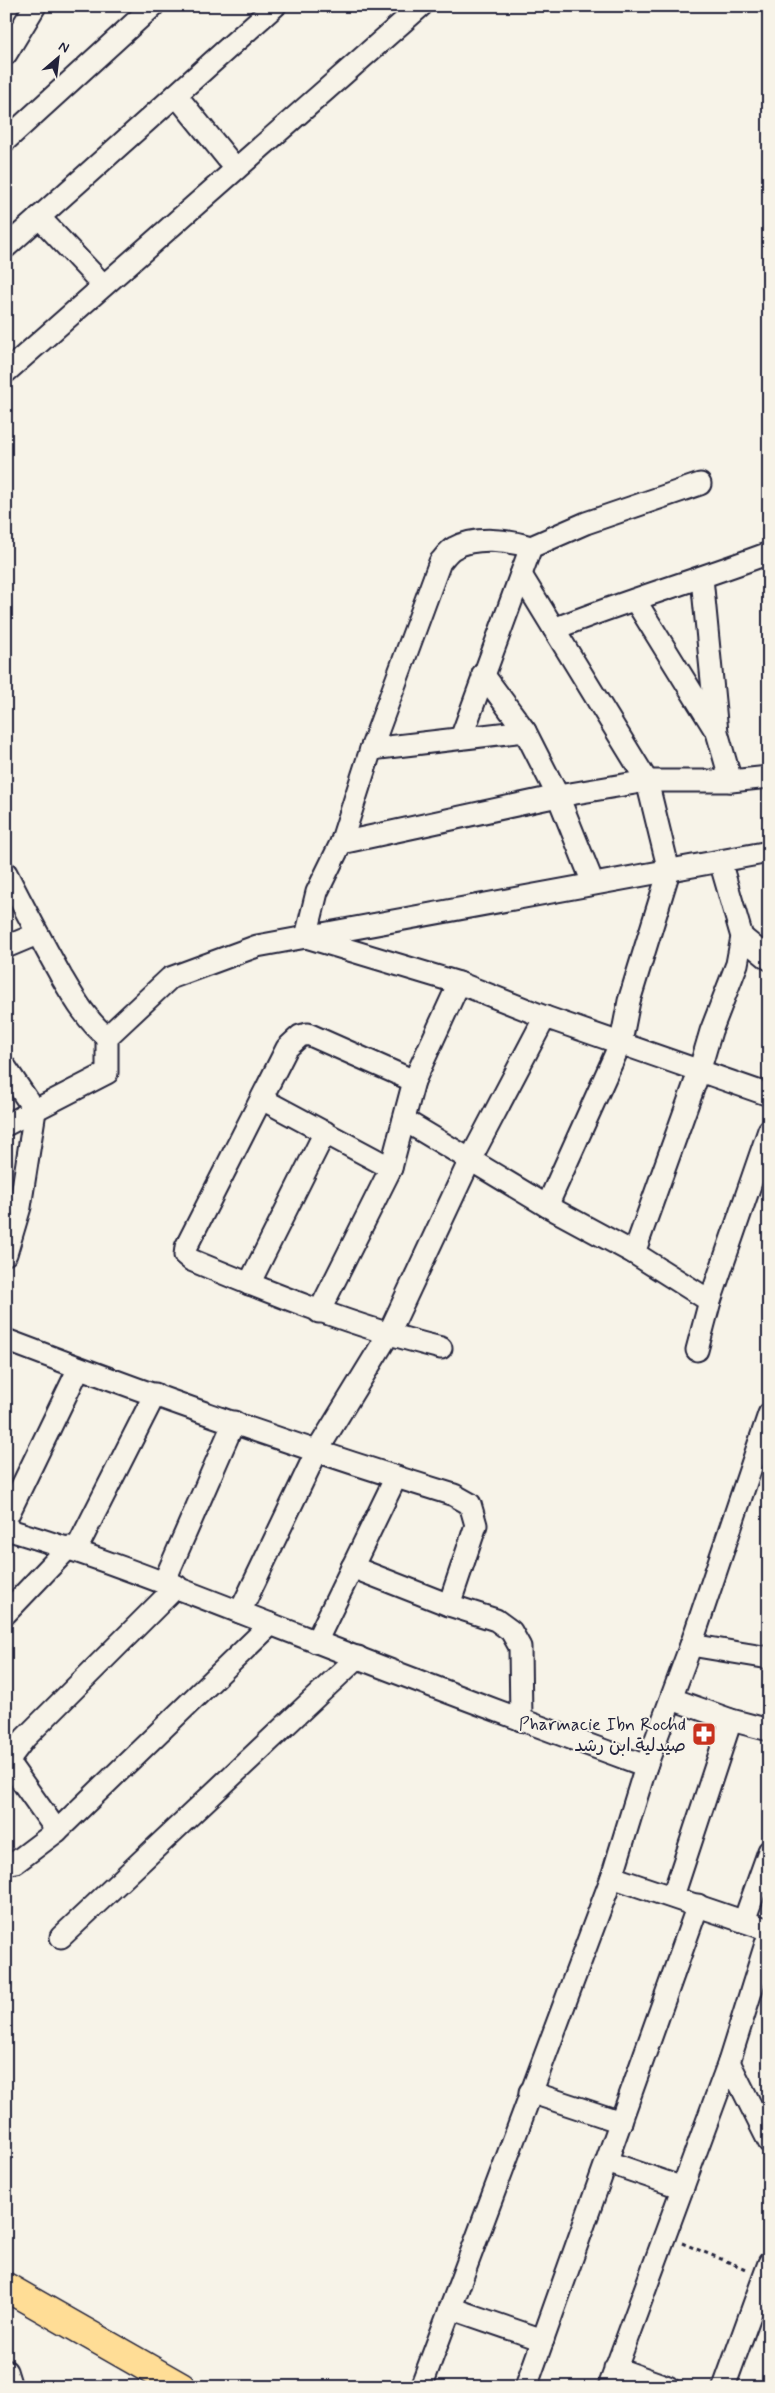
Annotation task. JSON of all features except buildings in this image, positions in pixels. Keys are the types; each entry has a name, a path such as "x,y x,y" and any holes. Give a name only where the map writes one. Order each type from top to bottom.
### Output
{"main road":[{"path":"6,2287 181,2387"}],"street":[{"path":"6,140 153,6"},
{"path":"6,247 275,6"},
{"path":"6,372 422,6"},
{"path":"6,54 22,22"},
{"path":"176,95 236,169"},
{"path":"39,217 103,285"},
{"path":"306,937 318,892 341,843 371,749 440,562 452,548 476,540 513,541 531,547 586,523 700,484"},
{"path":"462,738 483,674 531,547"},
{"path":"554,629 769,553"},
{"path":"521,575 647,781 669,871 629,1001 621,1042 547,1206"},
{"path":"702,578 717,732 731,781"},
{"path":"635,600 717,732"},
{"path":"483,674 525,731 558,796 593,883"},
{"path":"371,749 525,731"},
{"path":"341,843 558,796 647,781 731,781 769,777"},
{"path":"6,1125 107,1073 108,1037 170,978 257,946 769,852"},
{"path":"634,1253 699,1072 711,1031 737,964 742,937 720,862"},
{"path":"6,873 37,934 76,1000 95,1028 108,1037"},
{"path":"6,947 37,934"},
{"path":"306,937 459,983 545,1017 769,1095"},
{"path":"742,937 769,959"},
{"path":"319,1312 391,1168 414,1082 459,983"},
{"path":"240,1612 317,1451 388,1336 470,1160 545,1017"},
{"path":"414,1082 308,1034 300,1036 287,1048 186,1247 185,1255 191,1260 319,1312 388,1336 441,1348"},
{"path":"6,1068 35,1111 20,1207 6,1254"},
{"path":"262,1099 391,1168"},
{"path":"404,1120 547,1206 634,1253 710,1301"},
{"path":"697,1350 710,1301 769,1130"},
{"path":"249,1284 325,1132"},
{"path":"6,1340 79,1368 317,1451 454,1495 470,1504 476,1525 449,1605"},
{"path":"6,1519 79,1368"},
{"path":"6,1613 73,1549 155,1394"},
{"path":"421,2387 612,1876 646,1766 691,1645 769,1414"},
{"path":"57,1831 8,1766 13,1754 25,1738 170,1584 234,1422"},
{"path":"316,1642 396,1477"},
{"path":"6,1529 73,1549 170,1584 316,1642 646,1766"},
{"path":"352,1568 449,1605 496,1620 512,1631 520,1647 521,1720"},
{"path":"6,1864 16,1862 57,1831 271,1624"},
{"path":"691,1645 769,1658"},
{"path":"61,1937 358,1657"},
{"path":"672,1698 731,1720 769,1730"},
{"path":"673,1896 731,1720"},
{"path":"744,1921 769,1851"},
{"path":"612,1876 769,1930"},
{"path":"526,2387 698,1905"},
{"path":"668,2387 612,2377 729,2062 769,1934"},
{"path":"729,2062 769,2142"},
{"path":"530,2092 621,2122"},
{"path":"607,2162 683,2188"},
{"path":"724,2387 766,2270"},
{"path":"450,2308 543,2340"},
{"path":"6,2371 11,2387"}],"path":[{"path":"665,2236 766,2270"}],"place":[{"name":"Pharmacie Ibn Rochd صيدلية ابن رشد","path":"704,1734"}]}
